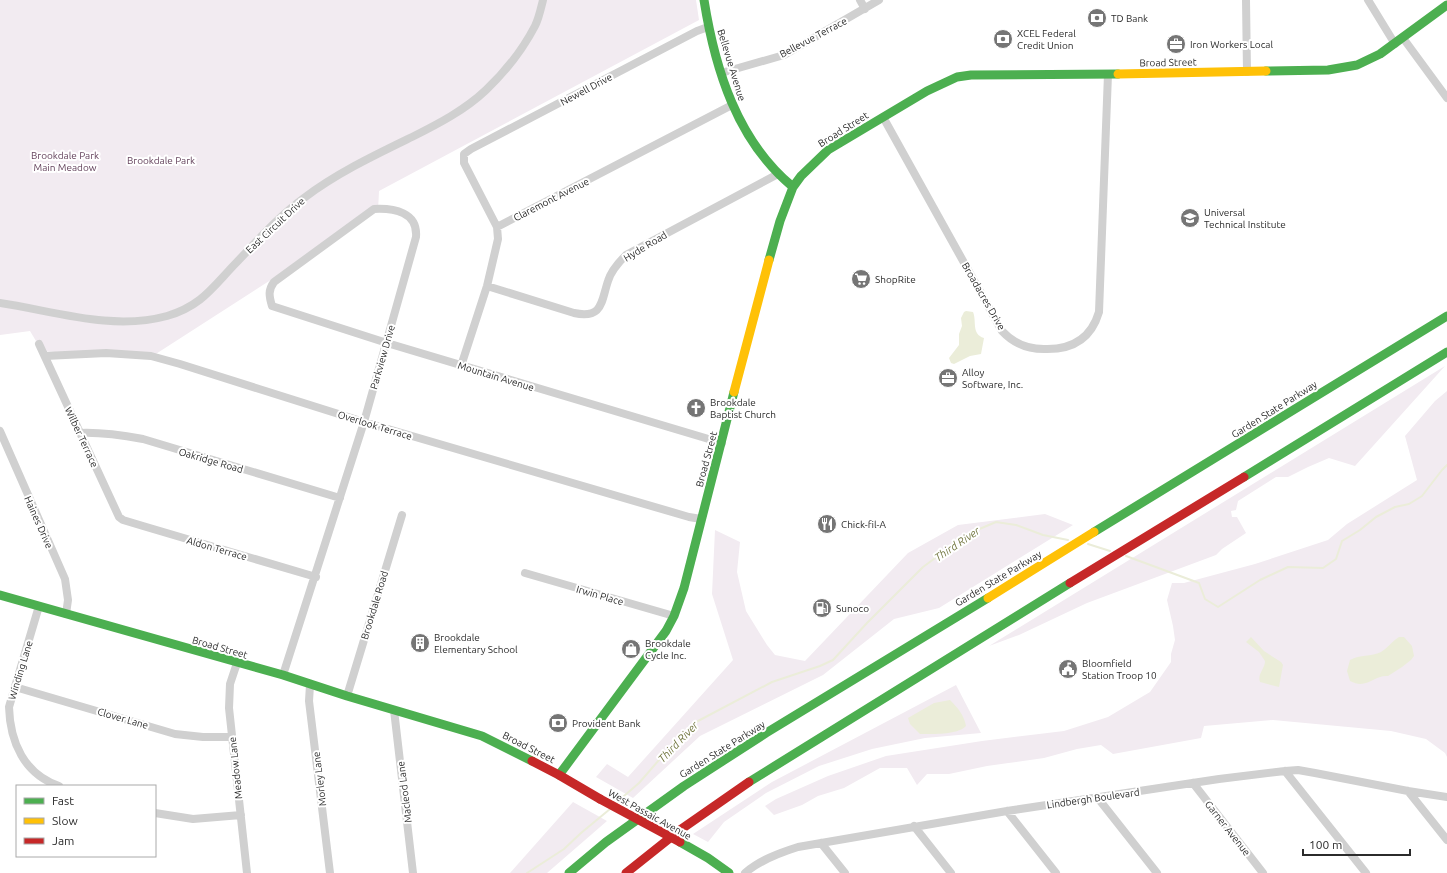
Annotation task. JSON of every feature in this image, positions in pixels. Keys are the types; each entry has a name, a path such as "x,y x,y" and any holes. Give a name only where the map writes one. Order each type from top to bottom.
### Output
{"main road":[{"name":"Bellevue Avenue","path":"704,0 708,27 732,105 755,146 778,174 793,188"},
{"name":"Broad Street","path":"0,595 283,676 482,736 559,775 656,647 674,616 684,588 749,333 780,221 793,188 801,176 828,150 941,84 971,74 1108,74 1328,70 1357,65 1380,54 1447,5"},
{"name":"Garden State Parkway","path":"569,873 614,836 697,777 982,600 1086,538 1447,316"},
{"path":"626,873 689,823 732,793 865,709 1447,352"},
{"name":"West Passaic Avenue","path":"559,775 708,858 729,873"}],"street":[{"name":"East Circuit Drive","path":"0,303 104,320 139,321 166,316 185,310 200,301 213,289 266,231 304,198 337,175 443,121 464,108 486,91 505,71 521,49 535,25 543,0"},
{"path":"860,0 865,9"},
{"name":"Bellevue Terrace","path":"721,73 784,55 879,0"},
{"path":"1246,0 1247,72"},
{"path":"1368,0 1395,44"},
{"name":"Newell Drive","path":"497,227 464,163 464,154 697,31 708,27"},
{"path":"1403,38 1447,98"},
{"name":"Broadacres Drive","path":"883,117 1002,331 1013,342 1028,348 1064,348 1073,345 1090,332 1099,312 1108,74"},
{"name":"Claremont Avenue","path":"497,227 732,105"},
{"name":"Hyde Road","path":"487,286 574,313 585,315 591,314 601,305 610,275 617,264 626,256 778,174"},
{"name":"Parkview Drive","path":"272,306 270,290 274,282 374,209 394,210 411,219 415,225 416,237 364,422 316,577 283,676"},
{"path":"461,366 487,286 498,239 497,227"},
{"name":"Mountain Avenue","path":"272,306 461,366 722,443"},
{"name":"Wilber Terrace","path":"39,344 119,517"},
{"name":"Overlook Terrace","path":"45,356 106,353 151,356 364,422 689,517 701,519"},
{"name":"Haines Drive","path":"0,431 64,579 68,600 66,614"},
{"name":"Oakridge Road","path":"80,433 98,432 142,439 340,498"},
{"name":"Brookdale Road","path":"347,696 402,515"},
{"name":"Aldon Terrace","path":"119,517 123,520 316,577"},
{"name":"Irwin Place","path":"525,573 674,616"},
{"name":"Winding Lane","path":"39,606 9,707 10,725 15,743 22,757 31,769 56,785"},
{"name":"Meadow Lane","path":"237,663 228,695 247,873"},
{"name":"Morley Lane","path":"310,685 309,701 330,873"},
{"name":"Clover Lane","path":"15,686 175,734 203,737 232,737"},
{"name":"Macleod Lane","path":"394,710 413,873"},
{"name":"Lindbergh Boulevard","path":"745,873 764,860 781,852 798,847 1007,811 1193,783 1285,771 1298,770 1447,797"},
{"path":"1285,771 1366,873"},
{"name":"Garner Avenue","path":"1193,783 1263,873"},
{"path":"1408,791 1447,840"},
{"path":"1097,797 1157,873"},
{"path":"1007,811 1056,873"},
{"path":"156,813 193,819 241,815"},
{"path":"914,826 951,873"},
{"path":"821,843 845,873"}],"green space":[{"name":"Brookdale Park","path":"0,0 696,0 699,20 379,191 378,211 148,359 42,351 30,331 0,335"},
{"path":"1445,366 1355,466 1329,458 1288,477 1276,477 1238,501 1236,510 1231,511 1232,517 1237,517 1246,533 1222,549 1216,555 1087,603 1019,635 989,646"},
{"path":"1447,391 1447,757 1445,753 1426,739 1391,731 1273,720 1204,726 1201,738 1113,754 1101,745 1077,749 1044,758 987,766 949,774 927,774 917,785 907,768 880,768 844,788 818,796 802,805 774,815 765,806 776,799 828,776 886,756 982,741 1064,731 1108,717 1150,692 1171,662 1171,654 1175,640 1167,600 1172,583 1184,583 1255,564 1328,540 1347,524 1417,480 1405,436 1435,401"},
{"path":"1045,514 1073,525 939,608 894,619 823,675 700,736 633,798 596,777 607,764 628,777 733,660 712,594 715,530 740,542 737,572 746,611 767,645 775,655 805,661 908,553 958,525"},
{"path":"956,685 981,733 925,738 872,749 819,766 766,793 724,822 708,842 693,834 772,782"},
{"path":"573,802 607,821 547,873 510,873"}],"shaded area":[{"path":"966,311 973,312 977,334 984,338 981,354 970,356 954,364 951,363 949,358 959,345 959,334 962,326 961,318"},
{"path":"1251,637 1264,651 1281,662 1283,665 1279,687 1260,682 1260,674 1264,667 1265,661 1259,652 1246,642"},
{"path":"1399,637 1404,637 1412,646 1414,656 1411,660 1388,676 1383,676 1361,684 1350,681 1347,671 1350,660 1381,652"},
{"path":"950,700 964,718 966,726 962,729 944,733 920,734 910,724 908,718 934,703"}],"waterway":[{"name":"Third River","path":"1126,556 1199,583 1205,599 1218,607 1260,580 1288,567 1323,568 1336,559 1342,541 1360,530 1376,517 1395,507 1409,504 1422,496 1447,465"},
{"name":"Third River","path":"617,802 639,783 659,760 676,745 698,721 772,682 820,666 833,660 867,623 923,567 942,553 954,548 970,533 996,522 1016,525 1043,535 1068,540"},
{"name":"Third River","path":"1088,544 1110,551"},
{"name":"Third River","path":"527,873 564,849 610,809"}],"traffic: fast":[{"path":"704,0 722,77 743,126 757,148 774,169 793,187"},
{"path":"1266,71 1328,70 1357,65 1380,54 1447,5"},
{"path":"769,260 780,221 793,187 801,176 828,150 927,91 957,77 971,75 1118,74"},
{"path":"1094,532 1447,316"},
{"path":"1244,477 1447,352"},
{"path":"559,775 666,631 674,616 684,588 734,392"},
{"path":"749,782 1070,583"},
{"path":"0,595 283,675 347,696 482,736 532,761"},
{"path":"569,873 606,842 684,786 766,733 988,598"},
{"path":"680,842 708,858 729,873"}],"traffic: slow":[{"path":"1118,74 1266,71"},
{"path":"734,392 769,260"},
{"path":"988,598 1094,532"}],"traffic: jam":[{"path":"1070,583 1244,477"},
{"path":"532,761 600,799"},
{"path":"626,873 680,830 749,782"},
{"path":"600,799 680,842"}],"place":[{"name":"TD Bank","path":"1097,18"},
{"name":"XCEL Federal Credit Union","path":"1003,39"},
{"name":"Iron Workers Local","path":"1176,44"},
{"name":"Universal Technical Institute","path":"1190,218"},
{"name":"ShopRite","path":"861,279"},
{"name":"Alloy Software, Inc.","path":"948,378"},
{"name":"Brookdale Baptist Church","path":"696,408"},
{"name":"Chick-fil-A","path":"827,524"},
{"name":"Sunoco","path":"822,608"},
{"name":"Brookdale Elementary School","path":"420,643"},
{"name":"Brookdale Cycle Inc.","path":"631,649"},
{"name":"Bloomfield Station Troop 10","path":"1068,669"},
{"name":"Provident Bank","path":"558,723"}],"park label":[{"name":"Brookdale Park Main Meadow","path":"65,160"}]}
